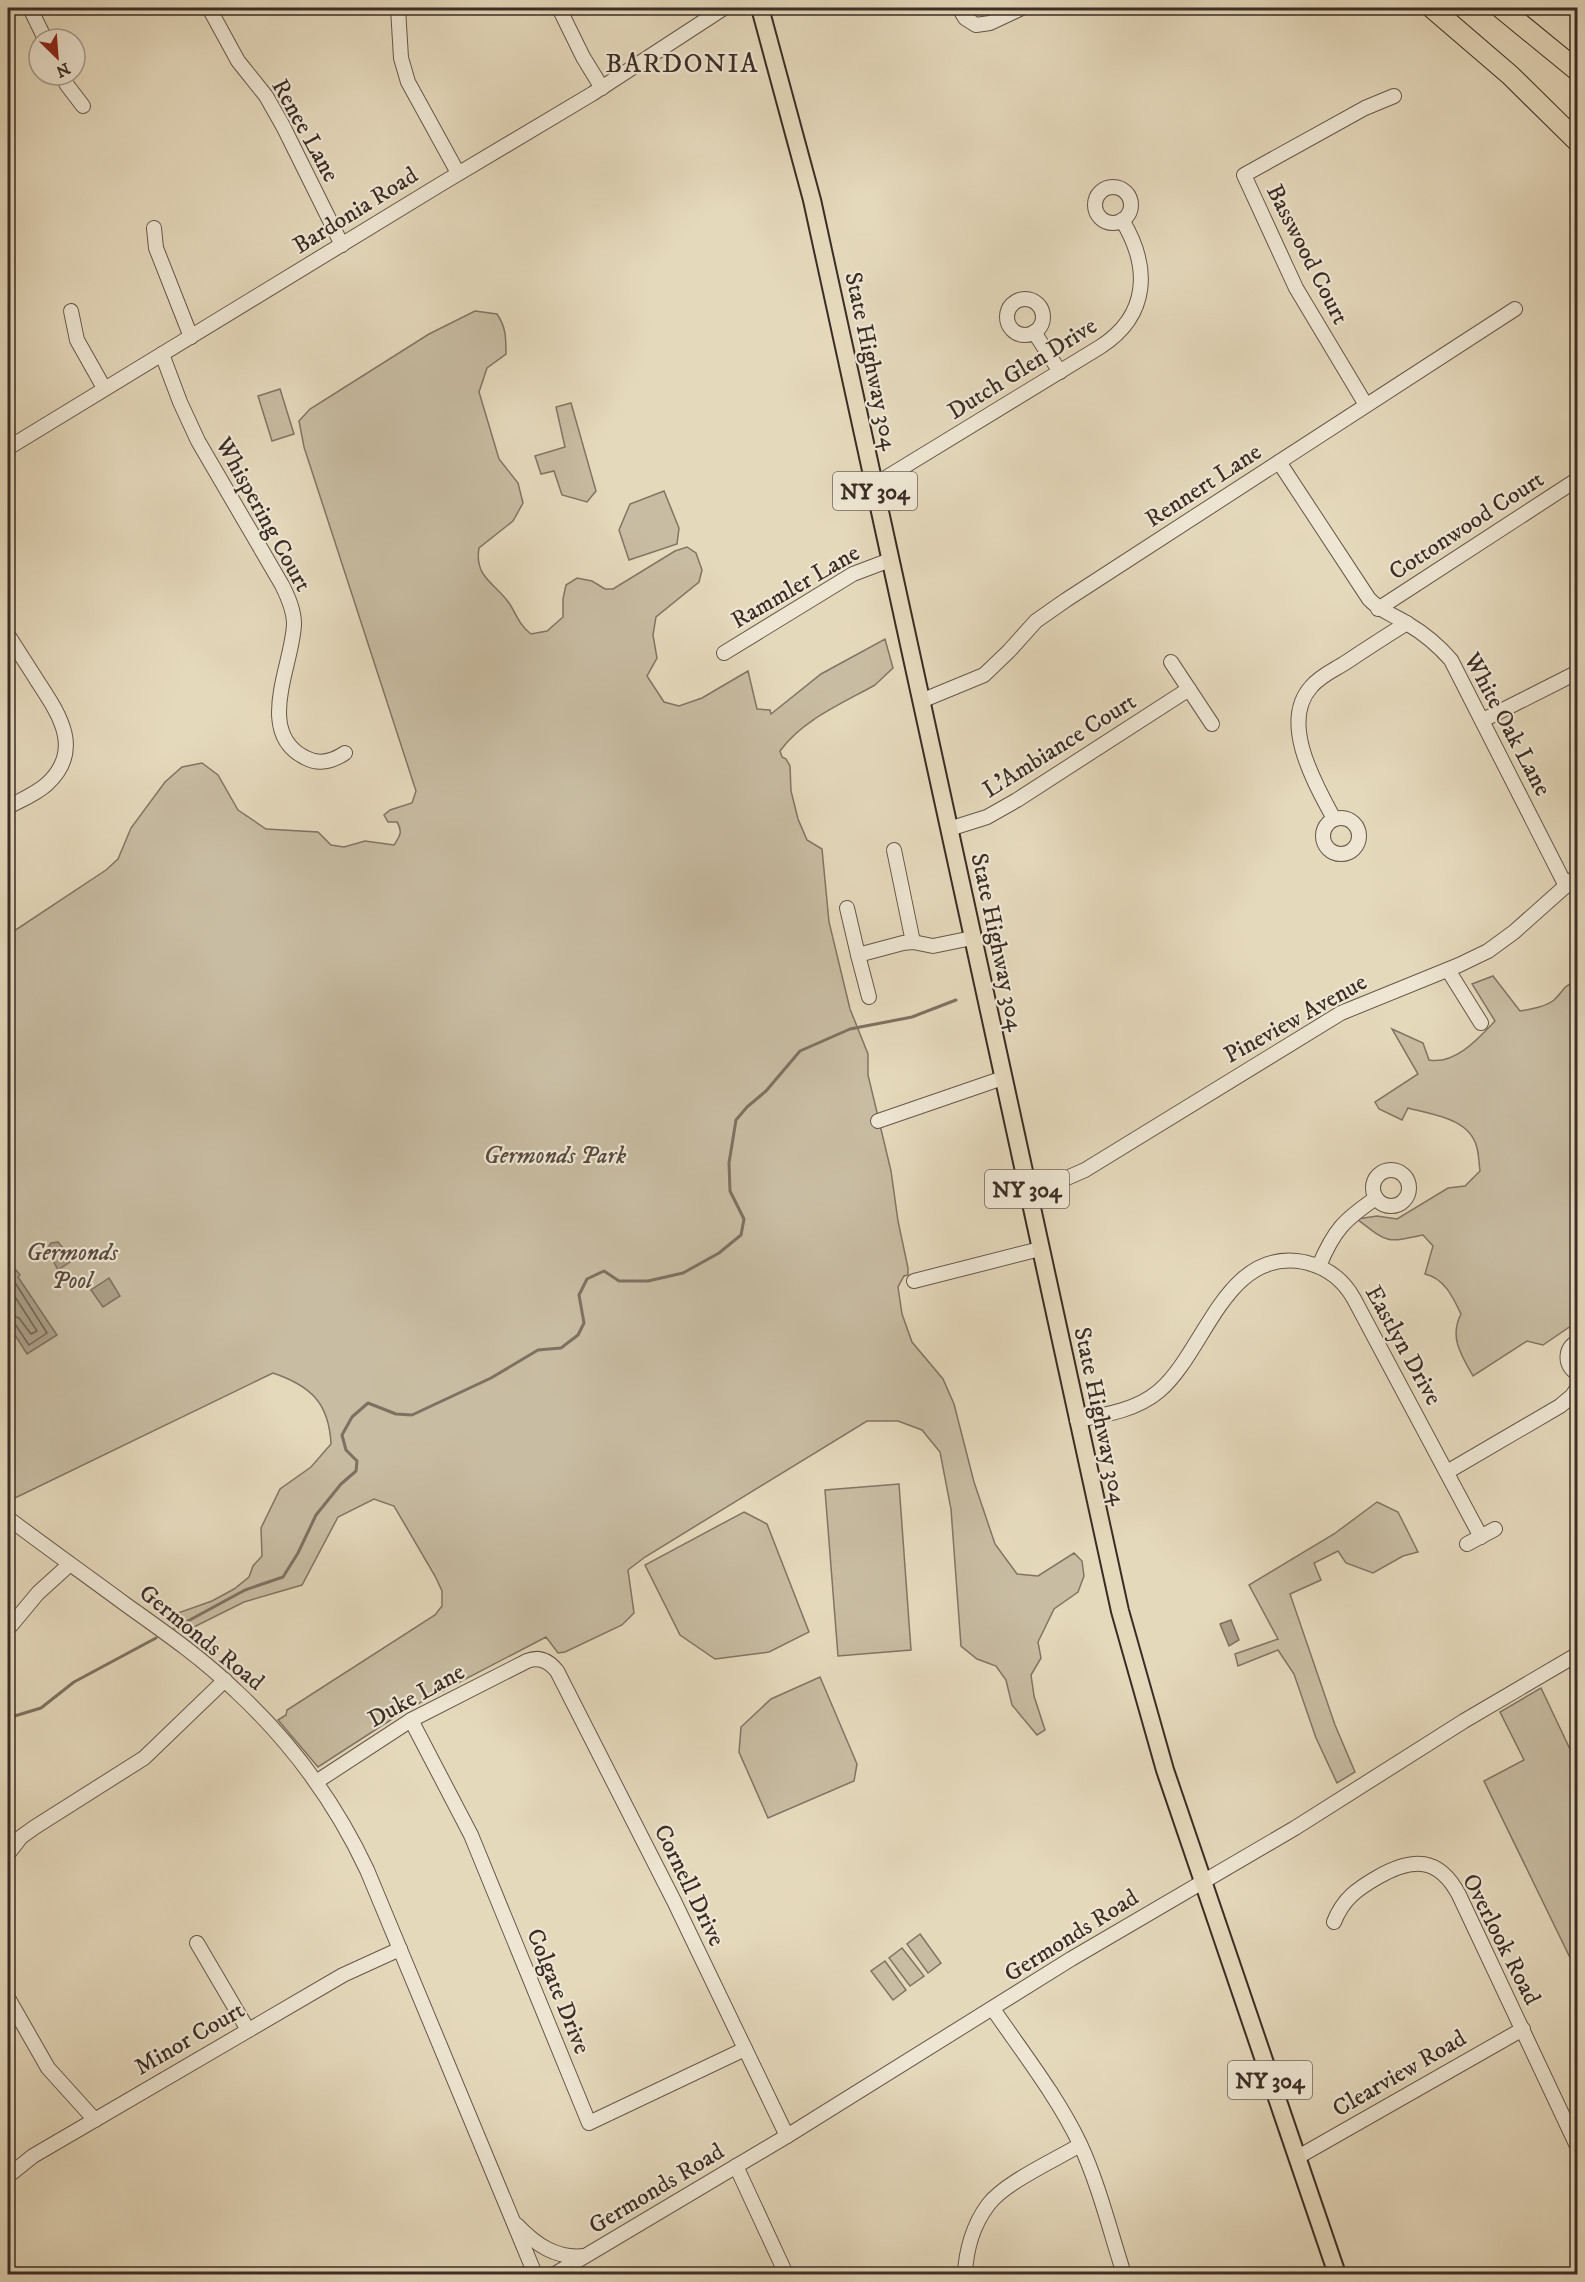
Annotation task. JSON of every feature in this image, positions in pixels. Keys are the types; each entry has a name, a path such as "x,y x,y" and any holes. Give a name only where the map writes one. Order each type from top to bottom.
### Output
{"highway":[{"path":"1432,8 1510,75 1578,142"},
{"path":"1502,8 1578,71"}],"main road":[{"name":"State Highway 304","path":"760,8 810,191 1107,1556 1156,1742 1203,1882"},
{"name":"NY 304","path":"1203,1882 1337,2274"}],"street":[{"path":"30,8 39,27"},
{"name":"Renee Lane","path":"209,8 220,32 238,61 266,96 283,126 342,245"},
{"path":"398,8 401,58 408,82 458,173"},
{"path":"559,8 583,57 602,88"},
{"name":"Bardonia Road","path":"8,448 458,173 602,88 724,8"},
{"path":"959,8 965,18 976,25 990,23 1022,8"},
{"path":"68,87 83,106"},
{"name":"Basswood Court","path":"1366,405 1296,288 1244,175 1365,108 1394,96"},
{"name":"Dutch Glen Drive","path":"874,485 1115,336 1128,321 1137,304 1142,278 1133,238 1122,220"},
{"path":"154,228 156,248 191,337"},
{"name":"Rennert Lane","path":"921,701 984,675 1036,621 1515,309"},
{"path":"71,311 77,340 104,388"},
{"path":"1034,332 1060,372"},
{"name":"Whispering Court","path":"162,354 198,441 282,585 292,608 293,634 278,704 284,734 296,752 308,759 327,761 345,753"},
{"name":"White Oak Lane","path":"1279,462 1363,591 1378,609 1407,623 1436,643 1451,660 1566,886"},
{"name":"Cottonwood Court","path":"1378,609 1578,479"},
{"name":"Rammler Lane","path":"724,653 853,574 890,560"},
{"path":"1334,819 1304,755 1300,728 1304,698 1311,687 1322,678 1407,623"},
{"path":"8,635 61,718 66,742 62,762 52,779 39,790 8,807"},
{"path":"1171,662 1212,724"},
{"path":"1483,720 1578,672"},
{"name":"L'Ambiance Court","path":"949,829 987,817 1017,801 1189,689"},
{"path":"894,850 913,942"},
{"name":"Pineview Avenue","path":"1027,1190 1060,1181 1084,1170 1341,1013 1448,970 1488,951 1506,939 1578,875"},
{"path":"847,908 869,997"},
{"path":"858,956 913,942 933,946 972,938"},
{"path":"1448,970 1481,1023"},
{"path":"878,1120 1003,1078"},
{"path":"1319,1266 1329,1241 1337,1229 1376,1198"},
{"path":"914,1281 1040,1249"},
{"name":"Eastlyn Drive","path":"1077,1420 1130,1407 1158,1392 1230,1292 1249,1274 1262,1267 1280,1262 1297,1261 1319,1266 1341,1281 1354,1299 1481,1537"},
{"path":"1578,1341 1570,1348 1567,1356 1569,1366 1578,1374"},
{"path":"1447,1472 1560,1406 1572,1396 1578,1387"},
{"name":"Germonds Road","path":"8,1518 183,1645 225,1680 266,1721 316,1782 339,1816 359,1853 535,2274"},
{"path":"1467,1544 1495,1529"},
{"path":"8,1629 39,1593 70,1564"},
{"name":"Germonds Road","path":"555,2274 787,2136 1071,1959 1295,1828 1438,1737 1578,1654"},
{"name":"Duke Lane","path":"316,1782 411,1720 527,1661 543,1660"},
{"name":"Cornell Drive","path":"543,1660 557,1671 674,1901 787,2136"},
{"path":"8,1854 21,1837 35,1827 151,1753 225,1680"},
{"name":"Colgate Drive","path":"411,1720 471,1835 589,2123 745,2049"},
{"name":"Overlook Road","path":"1334,1922 1350,1895 1395,1868 1417,1863 1436,1868 1455,1887 1578,2148"},
{"path":"196,1943 248,2030"},
{"name":"Minor Court","path":"8,2176 27,2160 248,2030 343,1975 400,1949"},
{"path":"8,1998 48,2068 95,2120"},
{"path":"993,2009 1067,2120 1080,2145 1092,2173 1124,2274"},
{"name":"Clearview Road","path":"1298,2157 1522,2029"},
{"path":"965,2274 969,2247 976,2225 988,2204 1007,2188 1080,2145"},
{"path":"736,2166 786,2274"},
{"name":"Germonds Road","path":"510,2216 529,2237 546,2249 570,2256 588,2254"}],"green space":[{"name":"Germonds Park","path":"475,311 497,314 504,328 506,354 487,368 479,392 499,459 518,483 523,503 513,521 479,548 478,558 487,579 509,603 527,631 531,634 547,631 563,617 566,585 577,578 592,581 605,589 613,589 675,551 687,547 696,553 702,570 699,582 656,617 653,635 657,658 647,676 664,702 679,706 702,698 748,671 757,709 770,710 771,714 821,674 885,639 893,668 875,685 811,721 780,751 790,766 791,791 798,819 807,840 822,849 829,922 850,1009 868,1054 868,1075 891,1171 908,1268 908,1275 904,1276 898,1287 902,1314 912,1342 943,1379 954,1404 974,1482 995,1544 1017,1574 1038,1576 1074,1553 1082,1561 1084,1576 1078,1592 1054,1609 1038,1642 1041,1658 1031,1675 1034,1696 1045,1730 1037,1735 1012,1705 1006,1680 996,1666 977,1659 961,1646 951,1509 940,1452 922,1430 898,1421 867,1421 645,1557 628,1570 634,1613 622,1625 565,1652 558,1653 546,1637 406,1710 318,1767 278,1720 286,1715 287,1710 435,1615 442,1606 442,1591 435,1576 394,1506 374,1499 338,1517 302,1585 244,1602 186,1631 179,1630 171,1622 175,1614 212,1601 234,1589 249,1577 253,1566 262,1556 261,1528 280,1489 311,1467 331,1444 322,1407 308,1390 273,1373 17,1497 8,1499 8,935 106,870 118,859 131,828 165,782 182,767 202,763 218,775 238,810 266,829 318,832 331,845 344,847 365,841 394,845 400,829 397,822 388,822 384,815 390,810 412,803 416,791 304,447 299,421 310,409 429,334"},
{"path":"280,389 294,434 272,441 258,396"},
{"path":"571,403 596,491 587,502 562,495 554,471 541,474 535,456 565,447 556,407"},
{"path":"664,491 679,528 677,544 629,560 619,530 630,504"},
{"path":"1493,976 1520,1011 1550,1002 1566,987 1577,981 1577,1325 1571,1326 1543,1345 1527,1341 1473,1376 1456,1338 1461,1314 1443,1284 1425,1274 1433,1246 1423,1235 1394,1240 1382,1237 1357,1219 1377,1216 1397,1219 1448,1188 1465,1186 1480,1171 1478,1151 1473,1138 1459,1124 1408,1108 1402,1120 1379,1109 1375,1102 1418,1074 1392,1029 1423,1043 1429,1060 1448,1059 1457,1055 1474,1043 1495,1021 1472,984"},
{"path":"899,1484 911,1650 838,1656 825,1490"},
{"path":"1377,1502 1398,1512 1418,1552 1403,1556 1373,1573 1346,1563 1338,1551 1314,1563 1321,1580 1290,1594 1335,1725 1355,1772 1337,1783 1316,1738 1294,1674 1278,1650 1238,1666 1235,1654 1278,1639 1249,1585 1334,1534"},
{"path":"744,1512 767,1524 809,1632 769,1652 715,1659 680,1635 645,1565"},
{"path":"820,1677 857,1764 854,1781 768,1818 739,1752 741,1727 771,1699"},
{"path":"1541,1688 1577,1764 1577,1972 1484,1781 1524,1760 1500,1712"},
{"path":"920,1934 941,1963 928,1973 907,1944"},
{"path":"902,1948 924,1976 910,1986 889,1958"},
{"path":"885,1961 906,1990 893,2000 871,1971"}],"water":[{"path":"58,1242 73,1260 58,1270 47,1249 51,1243"},
{"path":"16,1270 20,1275 18,1277 57,1335 27,1354 8,1324 8,1276"},
{"path":"109,1278 120,1296 103,1307 91,1290"},
{"path":"1231,1620 1239,1640 1229,1646 1220,1624"}],"waterway":[{"path":"175,1628 245,1590 283,1577 298,1553 316,1515 341,1484 356,1471 357,1461 346,1450 342,1435 352,1417 368,1403 396,1414 412,1415 491,1378 538,1350 561,1348 578,1335 584,1323 579,1295 587,1279 604,1271 619,1281 648,1281 683,1273 719,1253 741,1235 744,1219 730,1191 729,1163 736,1120 766,1091 800,1051 850,1029 912,1017 956,1000"},
{"path":"8,1718 41,1708 74,1682 156,1638"}],"district":[{"name":"BARDONIA","path":"682,63"}],"park label":[{"name":"Germonds Pool","path":"72,1266"}]}
